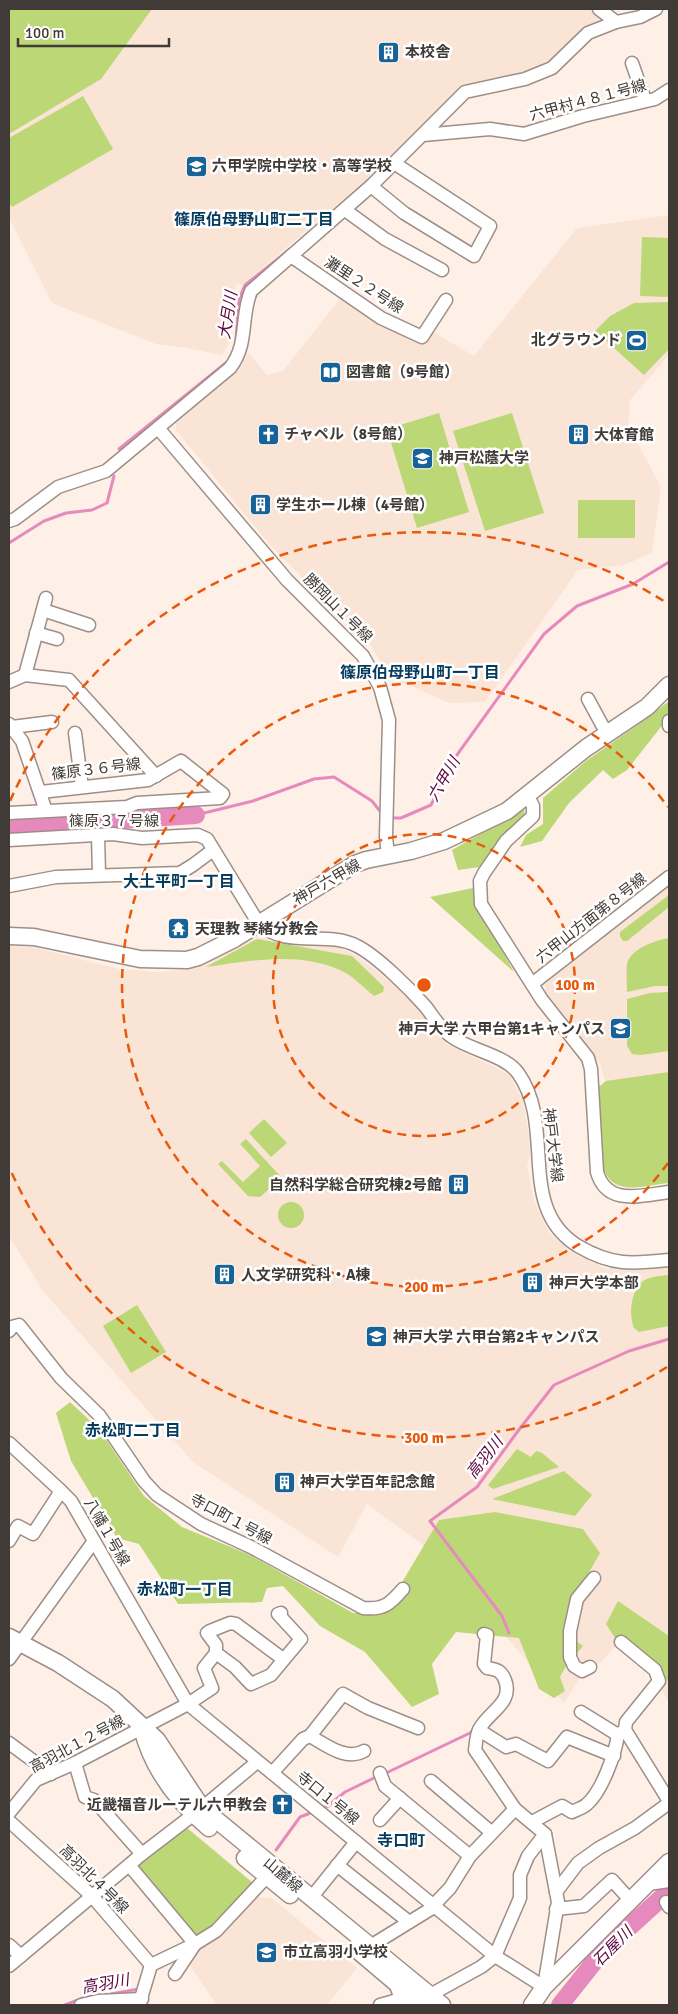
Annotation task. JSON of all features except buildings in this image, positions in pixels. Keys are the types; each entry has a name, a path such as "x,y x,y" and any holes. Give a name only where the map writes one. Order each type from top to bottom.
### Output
{"main road":[{"name":"神戸六甲線","path":"9,936 34,938 140,959 170,961 198,957 259,924 356,864 426,847 466,832 507,811 577,755 647,707 669,685"},
{"name":"山麓線","path":"15,1640 104,1692 142,1728 147,1748 164,1778 186,1808 198,1811 271,1873 431,2002"},
{"path":"532,2005 544,1987 669,1862"},
{"name":"山麓線","path":"271,1873 311,1898 365,1949 395,1982 431,2002"}],"street":[{"path":"599,9 616,22"},
{"path":"9,522 58,487 106,471 230,368 238,358 242,347 246,303 251,291 371,186 465,92 525,79 552,68 588,33 616,22 640,17 656,9"},
{"path":"632,63 645,100"},
{"name":"六甲村４８１号線","path":"423,135 490,129 524,134 583,116 655,99 669,90"},
{"path":"371,186 404,213 474,256 490,226 394,163"},
{"path":"345,210 385,239 442,270"},
{"name":"灘里２２号線","path":"291,256 381,318 422,337 446,300"},
{"name":"勝岡山１号線","path":"158,428 287,580 363,656 380,687 389,720 386,837 388,855"},
{"path":"25,675 44,604 89,625"},
{"path":"36,633 57,639"},
{"path":"9,682 25,675 69,680 156,776"},
{"path":"588,699 607,734"},
{"path":"669,721 669,726"},
{"path":"10,726 52,722"},
{"path":"9,813 46,811 22,741 10,726"},
{"path":"75,733 82,787"},
{"name":"篠原３６号線","path":"40,792 148,780 181,760 223,794 220,798 137,803 127,807 46,811"},
{"path":"528,796 533,806 533,816 506,841 480,881 479,897 483,910 532,984 585,1054 591,1069 598,1172 603,1185 620,1196 669,1192"},
{"name":"篠原３７号線","path":"9,840 113,834 142,838 198,835 206,839 259,924"},
{"path":"98,835 100,875"},
{"path":"9,886 56,877 180,872 213,850"},
{"name":"六甲山方面第８号線","path":"532,984 669,877"},
{"name":"神戸大学線","path":"259,924 273,935 343,942 356,946 414,993 448,1034 514,1069 530,1095 536,1124 543,1199 548,1214 556,1227 573,1242 594,1256 610,1261 626,1263 669,1260"},
{"name":"寺口町１号線","path":"14,1328 99,1415 144,1481 157,1495 201,1524 253,1548 364,1608 378,1609 391,1602 403,1588"},
{"name":"八幡１号線","path":"11,1451 61,1490 71,1501 188,1704"},
{"path":"9,1540 18,1526 33,1534 61,1490"},
{"path":"9,1659 15,1640 94,1541"},
{"path":"590,1668 582,1671 574,1666 570,1657 570,1631 577,1599 594,1578"},
{"path":"281,1613 278,1614 301,1639 271,1675 251,1684 216,1653 216,1645 208,1633 230,1623 236,1624 283,1659"},
{"path":"484,1634 487,1635 484,1664 487,1668 498,1670 502,1673 507,1685 507,1696 479,1730 475,1750 515,1809 545,1834 556,1892 556,1909 544,1987"},
{"path":"532,1822 562,1806 572,1812 586,1806 594,1795 614,1756 626,1722 659,1682 655,1670 621,1642"},
{"name":"高羽北１２号線","path":"9,1813 36,1780 75,1763 188,1704 212,1688 204,1668 216,1653"},
{"path":"272,1773 303,1739 310,1736 343,1694 368,1708 418,1728"},
{"name":"寺口１号線","path":"188,1704 495,1956 544,1987"},
{"path":"556,1892 578,1863 598,1848 635,1828 669,1802 621,1732 581,1712"},
{"path":"479,1730 506,1747 516,1744 548,1761 567,1737 614,1756"},
{"path":"310,1736 342,1753 356,1756 364,1752"},
{"path":"9,1743 52,1774"},
{"path":"9,1966 142,1854 257,1762"},
{"path":"75,1763 85,1797 94,1800 142,1854"},
{"path":"380,1773 385,1786 470,1856"},
{"path":"431,1781 491,1832"},
{"path":"380,1820 400,1798"},
{"path":"365,1949 429,1910 450,1888 470,1856 515,1809"},
{"name":"高羽北４号線","path":"9,1821 92,1896 151,1965"},
{"path":"431,2002 495,1956 520,1898 520,1875 528,1856 545,1834"},
{"path":"311,1898 356,1842"},
{"path":"129,1865 195,1944"},
{"path":"337,1865 408,1922"},
{"path":"81,2005 98,2001 141,2000 151,1965 195,1944 216,1931 271,1873"},
{"path":"556,1909 584,1906 612,1880 630,1901"},
{"path":"648,1884 669,1881"},
{"path":"175,1974 195,1944"},
{"path":"9,1945 21,1956"},
{"path":"380,2005 404,2002 395,1982"}],"shaded area":[{"name":"六甲学院中学校・高等学校","path":"128,9 592,9 597,13 600,21 584,30 551,62 524,74 459,87 451,98 342,207 338,204 242,285 236,284 230,318 228,346 222,355 156,344 52,303 9,218 9,129"},
{"name":"神戸松蔭大学","path":"669,215 669,355 630,400 628,425 661,487 652,553 624,565 578,570 485,702 449,703 389,676 367,639 341,617 269,544 176,430 176,423 239,370 248,352 267,375 283,371 342,296 382,322 424,344 433,332 474,356 577,228"},
{"name":"神戸大学 六甲台第1キャンパス","path":"669,886 669,1183 627,1188 612,1184 604,1170 598,1087 605,1081 600,1063 545,995 546,983"},
{"name":"神戸大学 六甲台第2キャンパス","path":"259,936 279,943 338,947 357,956 396,986 415,1004 446,1044 503,1071 511,1077 523,1102 529,1137 530,1154 527,1166 534,1201 549,1233 570,1251 606,1269 669,1268 669,1703 653,1674 620,1646 615,1647 589,1674 581,1676 564,1703 430,1550 367,1504 338,1557 193,1462 43,1291 9,1236 9,946 32,947 119,969 157,972 190,969"},
{"name":"市立高羽小学校","path":"254,1897 272,1898 357,1968 327,2005 215,2005 189,1964 188,1957 231,1925"}],"green space":[{"path":"9,9 152,9 101,79 9,134"},
{"path":"83,96 113,149 12,207 9,202 9,138"},
{"path":"642,237 669,238 669,297 640,296"},
{"name":"北グラウンド","path":"669,302 669,349 644,375 595,331 610,316 634,303"},
{"path":"439,413 469,512 417,528 387,429"},
{"path":"512,413 544,513 485,531 453,431"},
{"path":"578,500 635,500 635,538 578,538"},
{"path":"669,701 669,715 627,770 613,779 603,770 569,803 542,841 520,847 526,835 543,824 543,798 586,761"},
{"path":"524,809 525,817 503,836 480,867 458,870 452,850"},
{"path":"473,888 477,906 514,972 430,897"},
{"path":"669,895 669,907 627,941 623,941 620,932"},
{"path":"669,938 669,986 655,986 627,992 627,964 629,959 644,946"},
{"path":"257,939 352,956 384,987 383,992 374,996 344,972 324,964 307,961 290,959 256,960 206,967"},
{"path":"669,992 669,1051 641,1055 632,1054 627,1046 627,999 650,993"},
{"path":"669,1072 669,1183 641,1187 623,1187 616,1184 604,1170 598,1088 606,1081"},
{"path":"264,1119 287,1143 271,1157 249,1133"},
{"path":"246,1139 282,1178 260,1197 248,1196 218,1164 222,1161 243,1182 260,1166 240,1144"},
{"path":"291,1202 300,1206 304,1215 300,1224 291,1228 282,1224 278,1215 282,1206"},
{"path":"669,1275 669,1326 639,1332 634,1328 631,1317 635,1292 645,1280"},
{"path":"137,1305 166,1352 131,1373 103,1326"},
{"path":"70,1402 99,1429 144,1496 182,1527 250,1555 353,1613 385,1611 439,1520 495,1512 583,1529 600,1553 566,1613 567,1635 583,1646 566,1666 560,1677 565,1691 554,1698 539,1689 519,1638 456,1632 432,1664 439,1694 412,1707 365,1652 320,1626 283,1586 267,1588 262,1602 178,1604 139,1544 117,1538 71,1461 56,1413"},
{"path":"517,1449 531,1457 536,1451 542,1453 559,1467 493,1489 488,1485"},
{"path":"564,1471 592,1495 575,1516 492,1499"},
{"path":"618,1601 669,1636 669,1682 636,1645 617,1641 606,1624"},
{"path":"186,1827 253,1883 214,1927 198,1939 136,1866"}],"waterway":[{"name":"大月川","path":"236,340 239,299 245,285 290,249"},
{"name":"大月川","path":"119,449 227,362"},
{"name":"大月川","path":"9,543 44,521 66,513 92,510 107,503 114,476"},
{"name":"六甲川","path":"390,818 401,818 431,805 454,759 544,634 577,606 633,584 669,562"},
{"name":"六甲川","path":"196,815 253,801 314,779 334,777 372,801 383,815"},
{"name":"六甲川","path":"9,827 196,815"},
{"name":"高羽川","path":"509,1633 502,1616 430,1521 477,1487 554,1385 629,1351 669,1339"},
{"name":"高羽川","path":"384,1774 475,1729"},
{"name":"高羽川","path":"321,1809 328,1806 345,1792 378,1776"},
{"name":"高羽川","path":"276,1850 300,1817 313,1812"},
{"name":"石屋川","path":"560,2005 603,1951 669,1891"},
{"name":"高羽川","path":"111,1994 139,1989"},
{"name":"高羽川","path":"65,2005 90,1997"}],"place":[{"name":"本校舎","path":"389,52"},
{"name":"六甲学院中学校・高等学校","path":"196,166"},
{"name":"北グラウンド","path":"637,340"},
{"name":"図書館（9号館）","path":"330,372"},
{"name":"チャペル（8号館）","path":"268,434"},
{"name":"大体育館","path":"578,435"},
{"name":"神戸松蔭大学","path":"423,458"},
{"name":"学生ホール棟（4号館）","path":"260,505"},
{"name":"天理教 琴緒分教会","path":"179,929"},
{"name":"神戸大学 六甲台第1キャンパス","path":"621,1029"},
{"name":"自然科学総合研究棟2号館","path":"458,1185"},
{"name":"人文学研究科・A棟","path":"225,1275"},
{"name":"神戸大学本部","path":"533,1283"},
{"name":"神戸大学 六甲台第2キャンパス","path":"377,1337"},
{"name":"神戸大学百年記念館","path":"284,1482"},
{"name":"近畿福音ルーテル六甲教会","path":"283,1805"},
{"name":"市立高羽小学校","path":"267,1952"}],"district":[{"name":"篠原伯母野山町二丁目","path":"254,219"},
{"name":"篠原伯母野山町一丁目","path":"420,672"},
{"name":"大土平町一丁目","path":"179,881"},
{"name":"赤松町二丁目","path":"133,1430"},
{"name":"赤松町一丁目","path":"185,1589"},
{"name":"寺口町","path":"401,1840"}]}
